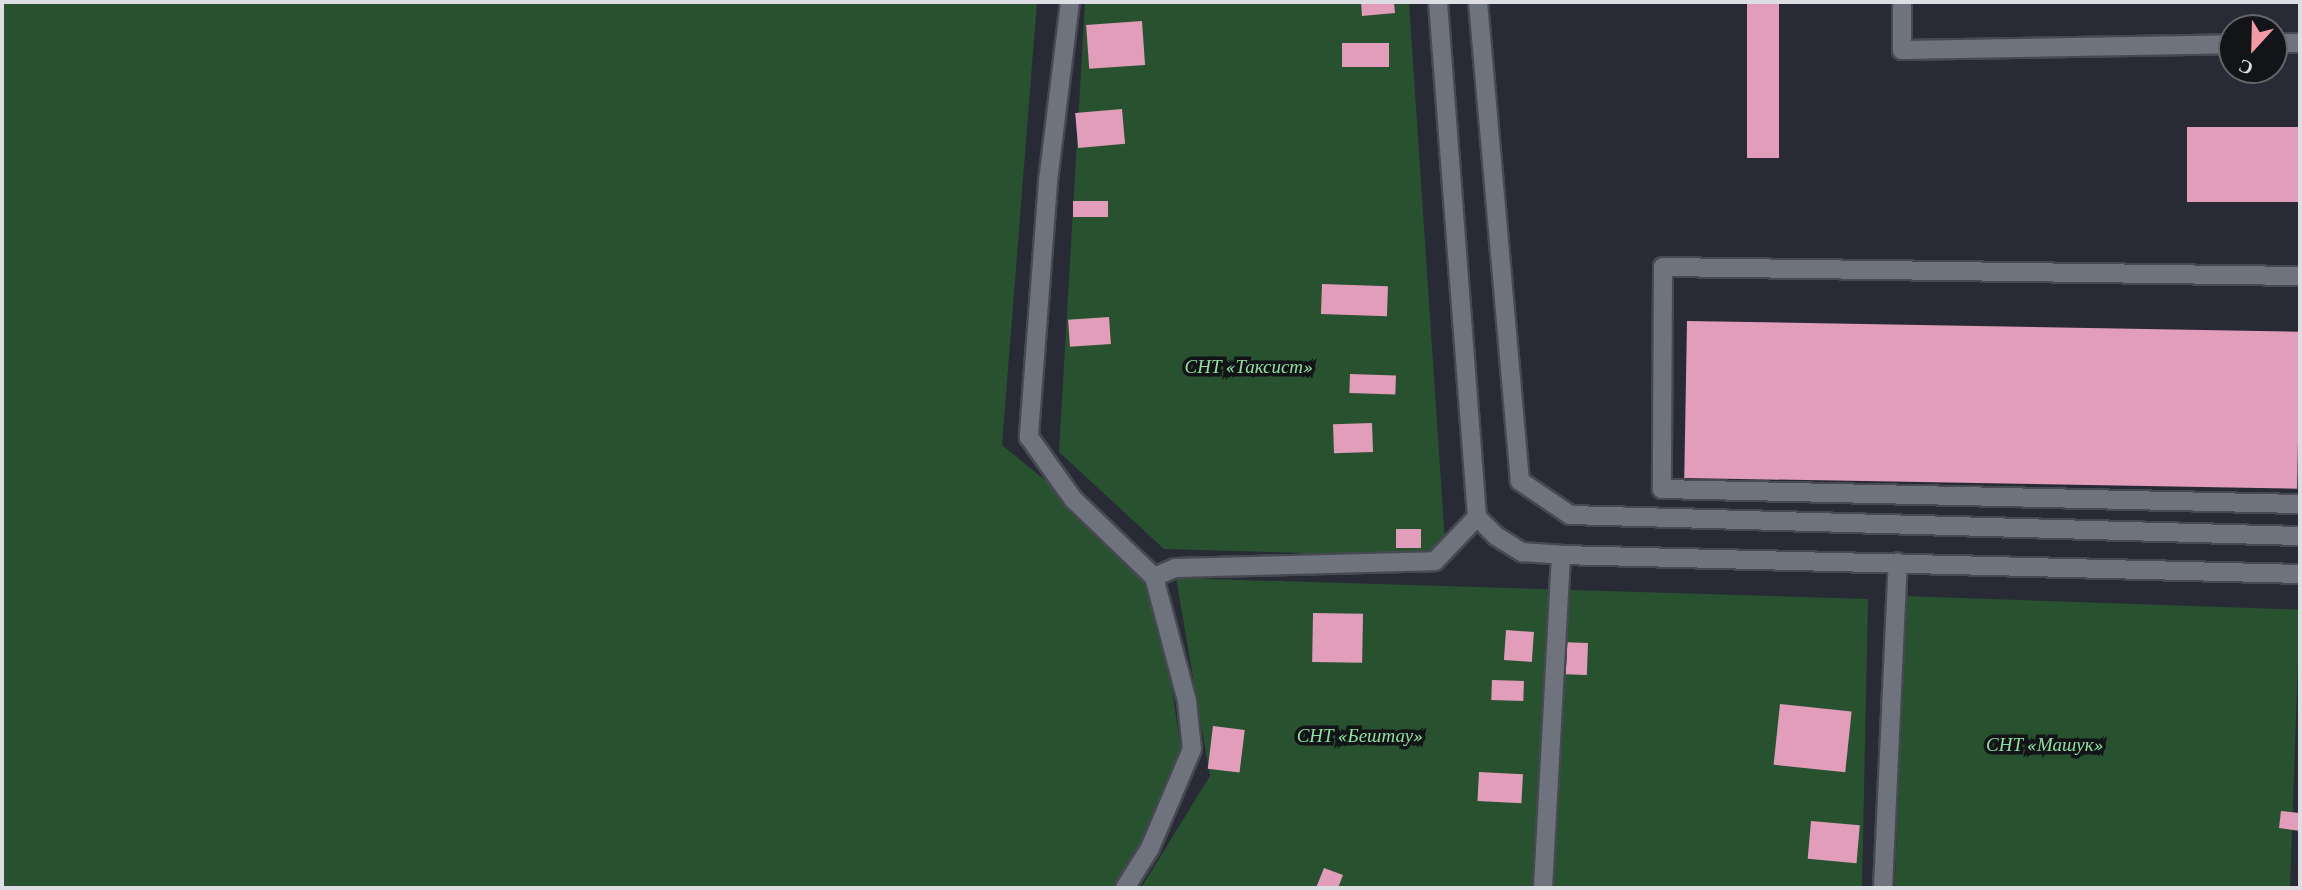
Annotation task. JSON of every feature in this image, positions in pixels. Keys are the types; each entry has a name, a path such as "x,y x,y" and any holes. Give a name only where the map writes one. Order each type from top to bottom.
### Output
{"street":[{"path":"1070,2 1048,182 1029,436 1073,499 1154,577 1186,701 1192,750 1150,848 1125,888"},
{"path":"1438,2 1477,517 1496,536 1522,552 1561,555 2300,574"},
{"path":"1478,2 1520,481 1570,515 2300,536"},
{"path":"1902,2 1902,50 2218,44"},
{"path":"2300,276 1663,267 1661,489 2300,504"},
{"path":"1154,577 1175,568 1435,561 1477,517"},
{"path":"1543,888 1561,555"},
{"path":"1883,888 1898,562"}],"green space":[{"path":"2,2 1037,2 1002,445 1154,569 1186,783 1113,888 2,888"},
{"name":"СНТ «Таксист»","path":"1085,2 1409,2 1446,557 1164,549 1059,452"},
{"name":"СНТ «Бештау»","path":"1176,578 1868,599 1862,888 1141,888 1210,776"},
{"name":"СНТ «Машук»","path":"1905,596 2300,610 2290,888 1895,888"}],"building":[{"path":"1361,2 1394,2 1395,13 1362,16"},
{"path":"1747,2 1779,2 1779,158 1747,158"},
{"path":"1142,21 1145,65 1089,69 1086,25"},
{"path":"1342,43 1389,43 1389,67 1342,67"},
{"path":"1122,109 1125,144 1078,148 1075,113"},
{"path":"2187,127 2300,127 2300,202 2187,202"},
{"path":"1073,201 1108,201 1108,217 1073,217"},
{"path":"1322,284 1388,286 1387,316 1321,314"},
{"path":"1109,317 1111,344 1070,347 1068,320"},
{"path":"1687,321 2300,332 2297,489 1684,478"},
{"path":"1350,374 1396,376 1395,395 1349,393"},
{"path":"1372,423 1373,452 1334,453 1333,424"},
{"path":"1396,529 1421,529 1421,548 1396,548"},
{"path":"1313,613 1363,614 1362,663 1312,662"},
{"path":"1506,630 1534,632 1532,662 1504,660"},
{"path":"1559,642 1588,643 1587,675 1558,674"},
{"path":"1492,680 1524,681 1523,701 1491,700"},
{"path":"1780,704 1852,712 1845,772 1774,765"},
{"path":"1213,726 1245,730 1240,773 1208,769"},
{"path":"1479,772 1523,774 1521,803 1477,801"},
{"path":"2281,811 2300,813 2300,831 2279,828"},
{"path":"1811,821 1860,825 1857,863 1808,859"},
{"path":"1324,868 1343,875 1338,888 1316,888"}]}
